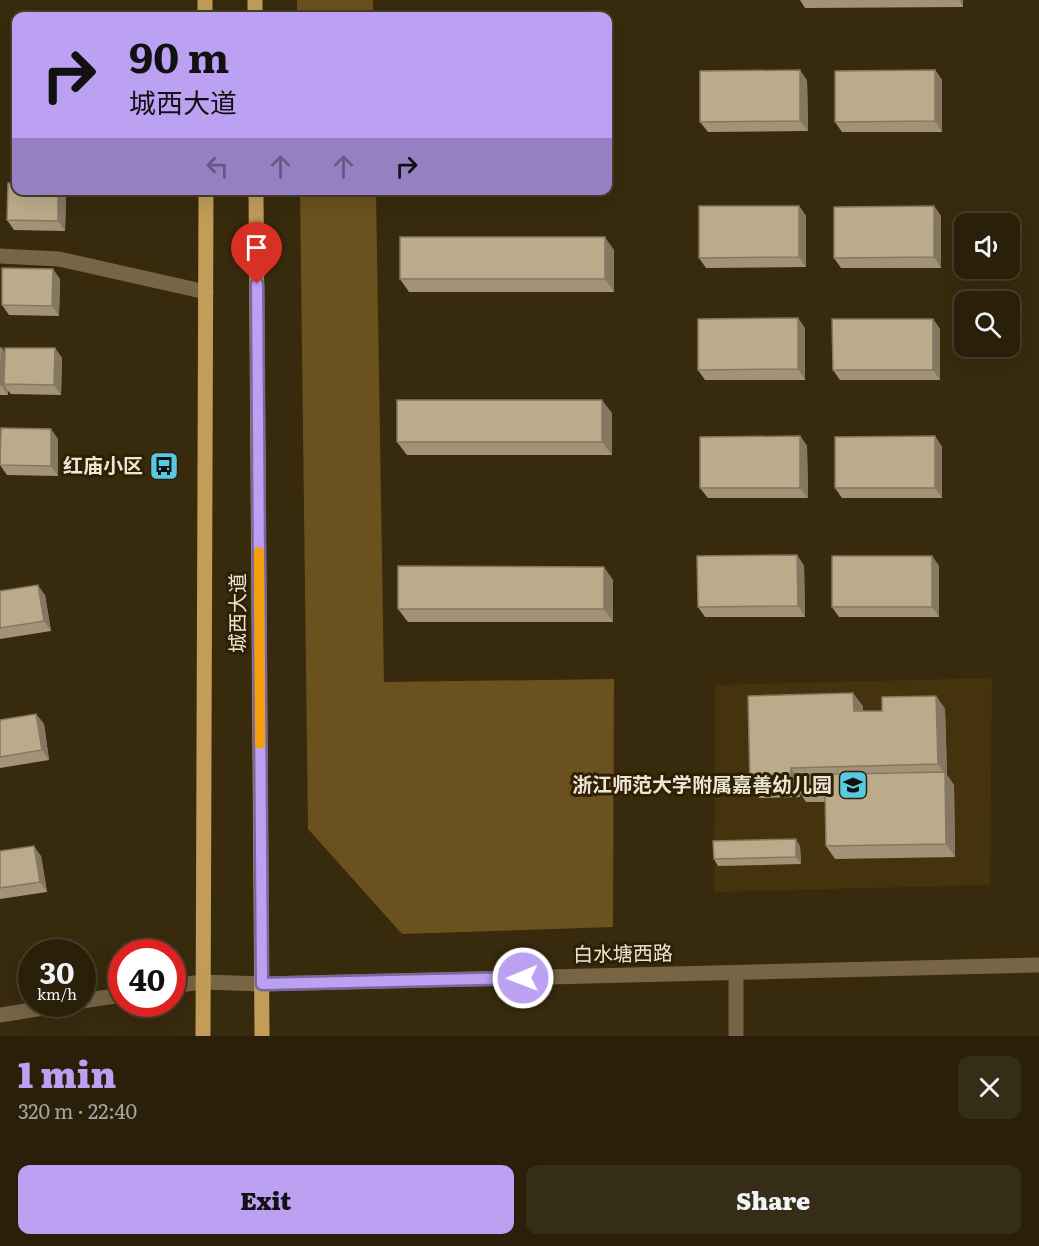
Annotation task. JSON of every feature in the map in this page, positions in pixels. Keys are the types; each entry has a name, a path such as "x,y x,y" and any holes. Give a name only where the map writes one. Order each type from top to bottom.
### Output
{"main road":[{"name":"城西大道","path":"203,1036 206,195"},
{"name":"城西大道","path":"256,195 262,1036"}],"street":[{"path":"0,256 59,259 206,292"},
{"name":"白水塘西路","path":"186,984 202,981 262,984 1039,965"},
{"path":"736,973 736,1036"},
{"path":"0,1015 18,1012"}],"shaded area":[{"path":"297,0 373,0 373,12 297,12"},
{"path":"300,195 376,195 384,682 614,679 613,927 402,934 308,829"},
{"name":"浙江师范大学附属嘉善幼儿园","path":"992,678 990,885 714,892 715,685"}],"building":[{"path":"800,70 800,121 700,122 700,71"},
{"path":"935,70 935,121 835,122 835,71"},
{"path":"8,183 12,183 12,195 58,195 58,221 7,220"},
{"path":"699,206 799,206 799,257 699,258"},
{"path":"934,206 934,257 834,258 834,207"},
{"path":"400,237 605,237 605,279 400,279"},
{"path":"2,268 53,269 52,306 2,305"},
{"path":"798,318 798,369 698,370 698,319"},
{"path":"832,319 933,319 933,370 833,370"},
{"path":"0,348 2,348 1,385 0,385"},
{"path":"5,348 55,348 54,385 4,384"},
{"path":"397,400 602,400 602,442 397,442"},
{"path":"1,428 51,429 51,466 0,465"},
{"path":"800,436 800,488 700,488 700,437"},
{"path":"935,436 935,488 835,488 835,437"},
{"path":"797,555 798,606 698,607 697,556"},
{"path":"832,556 932,556 932,607 832,607"},
{"path":"398,566 604,567 604,609 398,609"},
{"path":"38,585 44,621 0,628 0,591"},
{"path":"853,693 854,711 882,711 882,697 936,696 938,764 791,768 791,784 750,785 748,696"},
{"path":"36,714 42,750 0,757 0,720"},
{"path":"945,772 946,844 826,846 825,789 797,789 797,775"},
{"path":"796,839 796,857 714,859 713,841"},
{"path":"34,846 40,882 0,888 0,851"}],"slow traffic":[{"path":"259,552 260,744"}],"place":[{"name":"红庙小区","path":"164,466"},
{"name":"浙江师范大学附属嘉善幼儿园","path":"853,785"}],"route":[{"path":"257,284 262,984 523,978"}]}
